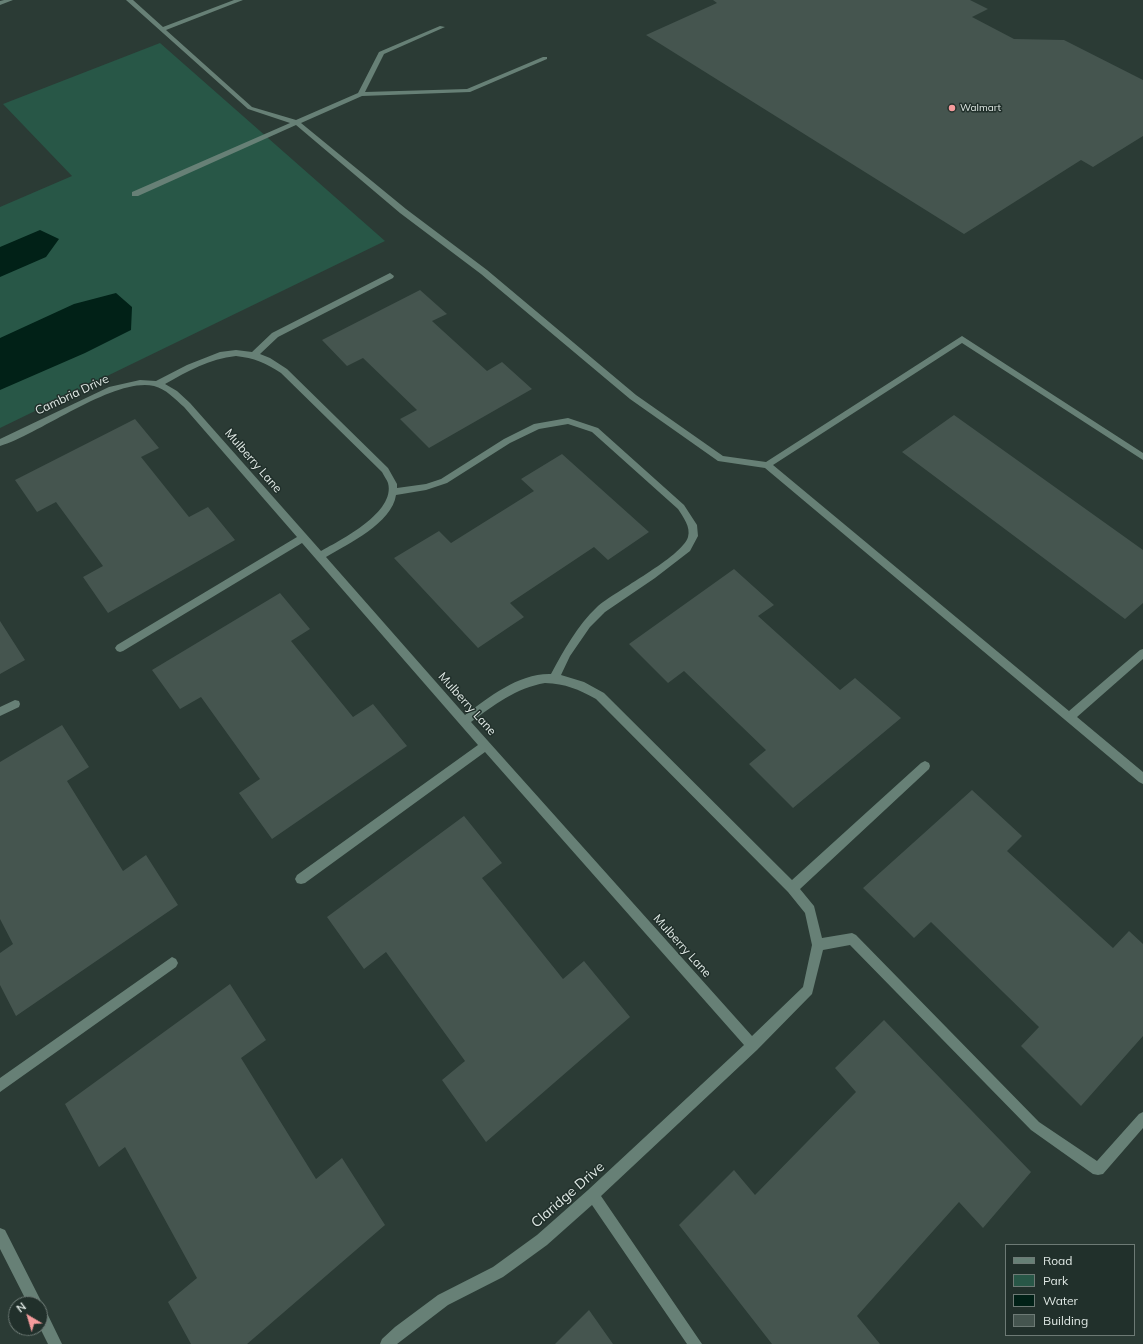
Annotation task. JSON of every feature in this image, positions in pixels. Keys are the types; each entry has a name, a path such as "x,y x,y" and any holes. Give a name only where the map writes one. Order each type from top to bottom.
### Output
{"street":[{"path":"0,4 10,0"},
{"path":"129,0 250,108 297,123 403,211 484,272 633,397 721,459 767,465 1143,779"},
{"path":"162,29 240,0"},
{"path":"361,94 381,53 442,27"},
{"path":"135,194 361,94 468,91 545,58"},
{"path":"255,354 275,335 390,276"},
{"path":"767,465 962,339 1143,456"},
{"path":"158,384 198,362 216,356 236,352 255,354 270,360 284,371 385,470 390,476 394,492 390,503 382,515 368,526 319,557"},
{"name":"Cambria Drive","path":"0,443 124,384 158,384"},
{"name":"Mulberry Lane","path":"158,384 175,394 187,405 319,557 753,1046"},
{"path":"394,492 426,487 444,481 507,441 537,426 568,422 595,430 681,507 692,525 692,536 687,548 652,575 602,609 592,619 567,653 554,678"},
{"path":"120,648 303,538"},
{"path":"1069,718 1143,653"},
{"path":"464,721 501,694 522,683 538,679 554,678 573,681 587,687 600,696 792,888 810,910 818,945 852,939 1036,1126 1098,1169 1143,1118"},
{"path":"0,712 15,704"},
{"path":"301,879 486,745"},
{"path":"792,888 925,766"},
{"name":"Claridge Drive","path":"387,1344 443,1300 498,1272 542,1240 593,1195 753,1046 808,990 818,945"},
{"path":"0,1086 172,963"},
{"path":"593,1195 695,1344"},
{"path":"0,1235 31,1296"},
{"path":"48,1330 55,1344"}],"green space":[{"path":"160,43 385,241 0,428 0,207 72,176 3,104"}],"water":[{"path":"40,230 59,239 46,257 0,277 0,247"},
{"path":"116,293 132,307 131,330 85,353 0,390 0,338 74,304"}],"building":[{"name":"Walmart","path":"713,0 970,0 988,9 972,17 1014,39 1064,40 1143,80 1143,136 1093,167 1081,160 964,234 646,35 717,3"},
{"path":"420,290 447,314 432,321 487,371 502,362 532,389 429,448 400,419 417,410 363,358 347,366 322,340"},
{"path":"954,415 1143,550 1143,603 1125,619 902,452"},
{"path":"135,419 159,448 141,457 189,517 208,507 235,540 108,613 83,577 103,566 56,502 37,512 15,480"},
{"path":"562,454 649,532 608,560 594,547 510,603 524,617 478,648 394,558 439,531 451,543 534,491 521,479"},
{"path":"734,569 774,605 758,616 840,690 855,678 901,718 793,808 749,764 766,750 684,671 668,683 629,644"},
{"path":"280,593 310,629 291,641 353,717 373,704 407,746 272,839 239,793 260,779 201,697 180,709 152,670"},
{"path":"0,621 25,660 0,674"},
{"path":"62,725 89,767 67,781 123,871 146,855 178,905 16,1016 0,985 0,953 13,944 0,919 0,762"},
{"path":"972,790 1022,836 1007,851 1113,948 1129,931 1143,944 1143,1036 1081,1106 1021,1046 1039,1027 931,922 914,938 863,888"},
{"path":"464,816 502,863 482,878 563,979 584,961 630,1017 486,1142 442,1080 465,1061 386,952 364,969 327,917"},
{"path":"230,984 266,1040 241,1058 316,1179 342,1158 385,1225 247,1344 191,1344 168,1302 197,1278 125,1147 99,1167 65,1104"},
{"path":"884,1020 1031,1172 983,1228 959,1202 857,1316 880,1344 772,1344 679,1225 734,1170 755,1195 856,1092 835,1068"},
{"path":"589,1310 613,1344 555,1344"}],"place":[{"name":"Walmart","path":"952,108"}]}
